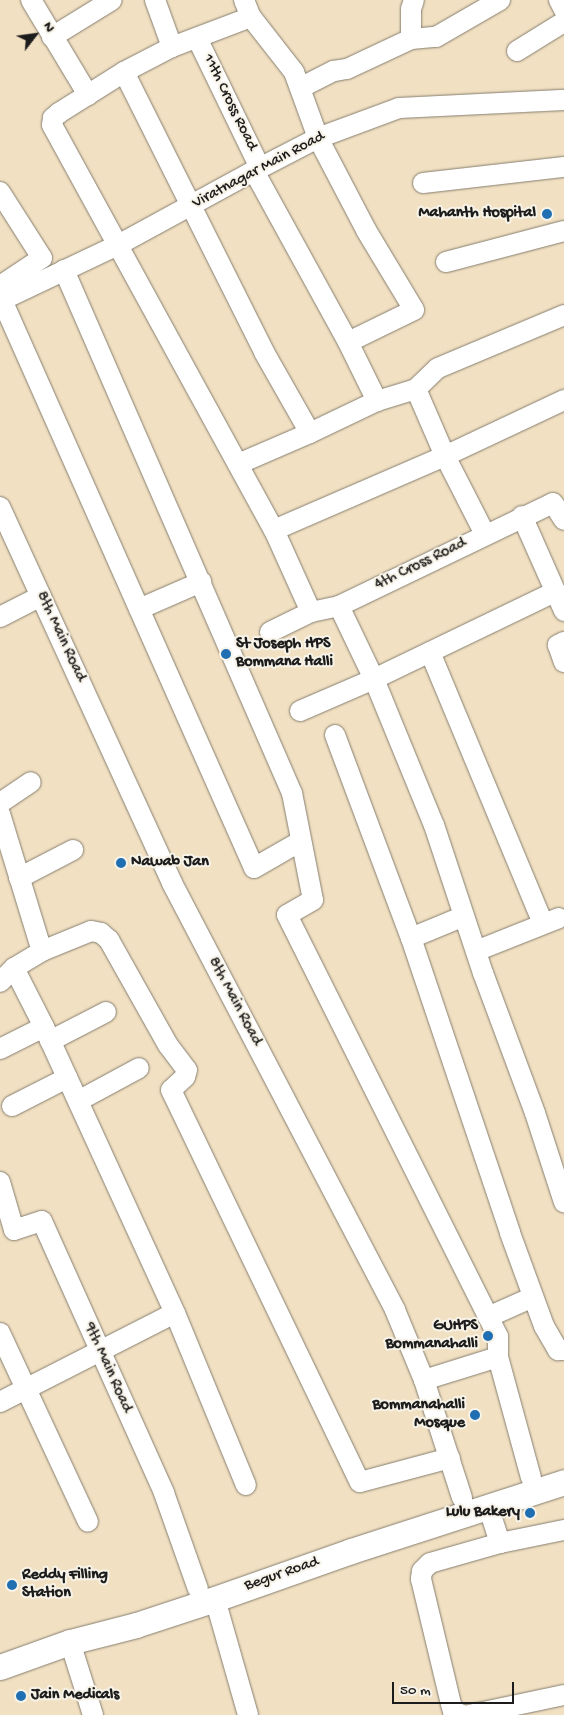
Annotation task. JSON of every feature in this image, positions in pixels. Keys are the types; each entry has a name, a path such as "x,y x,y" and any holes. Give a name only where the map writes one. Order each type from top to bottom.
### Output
{"main road":[{"name":"Begur Road","path":"0,1666 70,1642 136,1624 206,1594 462,1498 564,1468"},
{"name":"Begur Road","path":"0,1649 206,1594 351,1551 564,1482"}],"street":[{"path":"31,0 88,95"},
{"path":"52,37 112,0"},
{"path":"155,0 172,46"},
{"path":"411,39 411,9 414,0"},
{"path":"300,88 411,39 436,37 500,0"},
{"path":"559,0 564,9"},
{"path":"311,612 274,530 52,126 52,118 124,72 172,46 197,38 248,8 294,72 318,138 366,230 414,310 348,342"},
{"path":"517,51 564,22"},
{"name":"11th Cross Road","path":"197,38 257,169 377,401"},
{"path":"124,72 264,352 310,433"},
{"name":"Viratnagar Main Road","path":"7,291 64,270 118,245 318,138 400,108 564,100"},
{"path":"422,183 564,167"},
{"path":"0,192 42,258 7,291 139,609 254,868 301,841"},
{"path":"446,262 564,231"},
{"path":"64,270 292,793 313,900 288,915 498,1336 498,1357 531,1478"},
{"path":"238,464 377,401 416,389 438,368 564,315"},
{"path":"416,389 445,456 485,534"},
{"path":"274,530 445,456 564,400"},
{"name":"4th Cross Road","path":"270,632 311,612 339,606 553,502 564,520"},
{"name":"8th Main Road","path":"0,507 172,883 395,1310 424,1380 462,1498"},
{"path":"522,516 564,611"},
{"path":"139,609 201,582"},
{"path":"300,711 556,592"},
{"path":"0,617 41,596"},
{"path":"339,606 374,678 434,825 476,952 535,1113 564,1202"},
{"path":"430,652 557,923 476,952"},
{"path":"335,735 411,938 533,1297 544,1326 558,1350 564,1350"},
{"path":"0,802 31,782"},
{"path":"0,814 42,950"},
{"path":"19,878 73,850"},
{"path":"411,938 464,916"},
{"path":"246,1485 175,1314 47,1034 4,978 42,950 91,931 101,933 109,940 168,1045 186,1070 185,1077 171,1090 360,1482 450,1458"},
{"path":"0,1049 106,1012"},
{"path":"78,1101 139,1068"},
{"path":"12,1106 67,1078"},
{"name":"9th Main Road","path":"0,1182 14,1230 42,1221 164,1493 206,1594 248,1715"},
{"path":"488,1317 533,1297"},
{"path":"0,1402 26,1387 175,1314"},
{"path":"0,1333 88,1522"},
{"path":"424,1380 498,1357"},
{"path":"488,1506 500,1543"},
{"path":"462,1715 453,1711 451,1704 421,1579 422,1571 430,1563 500,1543 564,1530"},
{"path":"70,1642 93,1715"},
{"path":"469,1715 564,1695"}],"place":[{"name":"Mahanth Hospital","path":"547,214"},
{"name":"St Joseph HPS Bommana Halli","path":"226,654"},
{"name":"Nawab Jan","path":"121,863"},
{"name":"GUHPS Bommanahalli","path":"488,1336"},
{"name":"Bommanahalli Mosque","path":"475,1415"},
{"name":"Lulu Bakery","path":"530,1513"},
{"name":"Reddy Filling Station","path":"12,1585"},
{"name":"Jain Medicals","path":"21,1696"}]}
